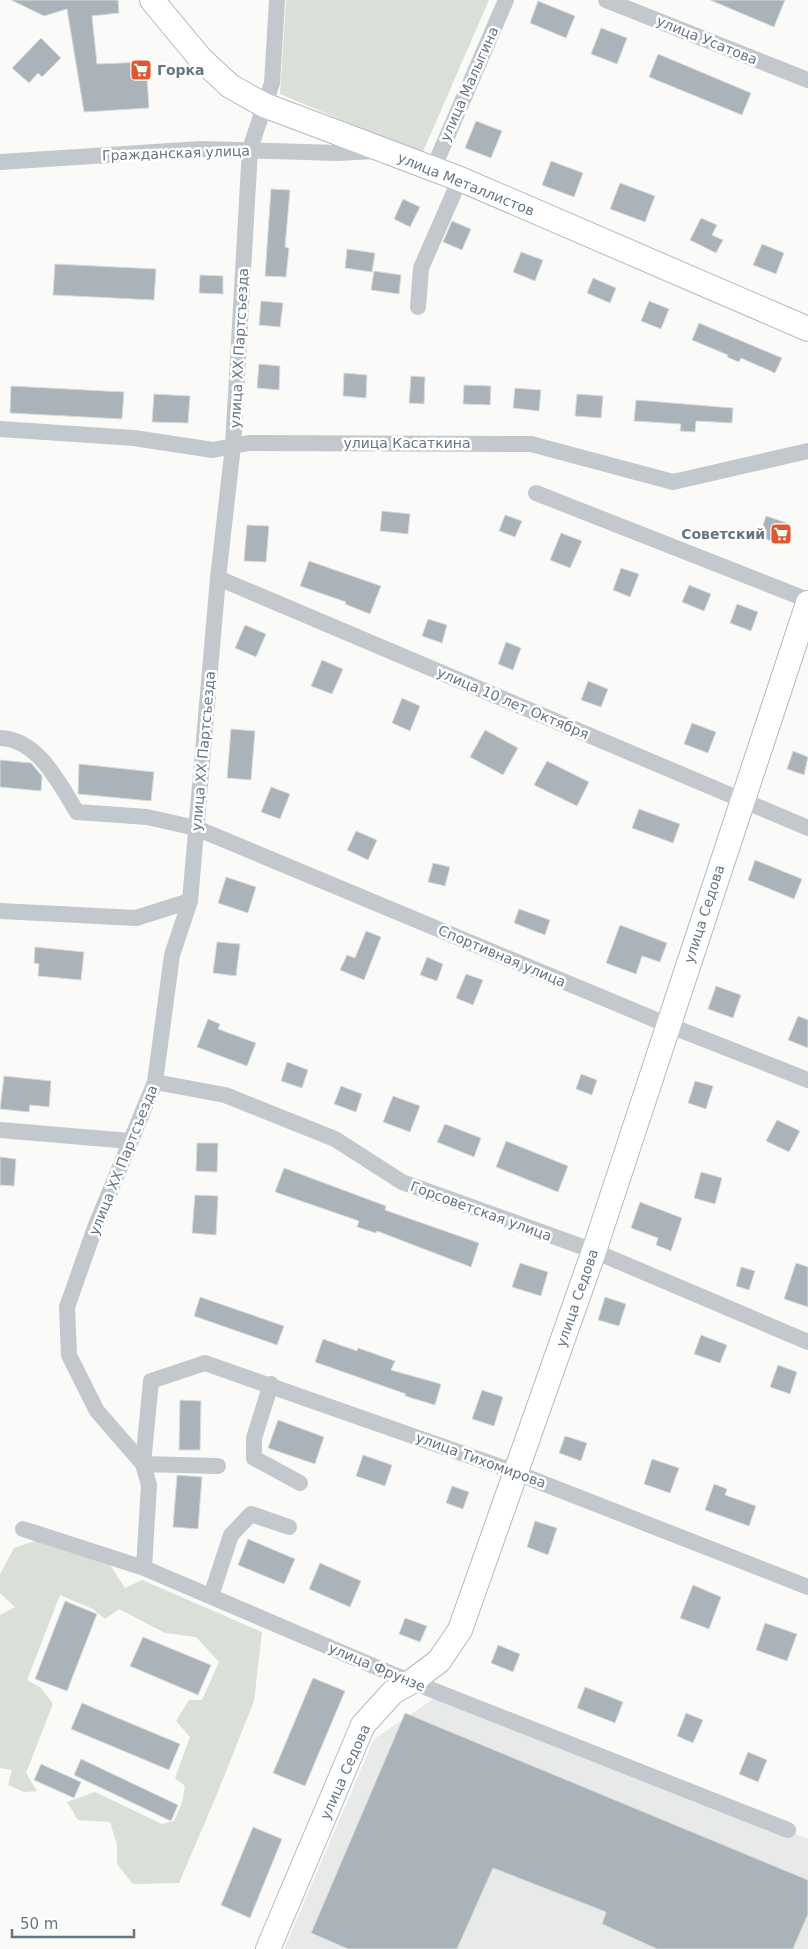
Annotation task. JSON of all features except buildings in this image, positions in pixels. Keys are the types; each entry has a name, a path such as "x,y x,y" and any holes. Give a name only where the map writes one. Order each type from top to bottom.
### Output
{"street":[{"name":"улица Металлистов","path":"152,0 200,58 230,86 264,105 460,179 808,329"},
{"name":"улица XX Партсъезда","path":"143,1464 97,1411 69,1356 67,1307 96,1225 155,1082 172,955 190,901 218,578 234,446 250,149 272,83 277,0"},
{"name":"улица Малыгина","path":"433,169 506,0"},
{"name":"улица Усатова","path":"606,0 808,80"},
{"name":"Гражданская улица","path":"0,162 201,149 338,153 383,150"},
{"path":"418,307 421,268 460,179"},
{"name":"улица Касаткина","path":"0,429 134,438 213,450 249,443 531,444 673,482 808,451"},
{"path":"536,493 808,601"},
{"name":"улица 10 лет Октября","path":"218,578 808,828"},
{"name":"улица Седова","path":"268,1949 363,1725 393,1692 411,1682 439,1661 460,1630 594,1251 808,601"},
{"name":"Спортивная улица","path":"0,738 14,738 45,762 77,812 147,817 196,828 668,1025 808,1080"},
{"path":"0,911 136,918 190,901"},
{"name":"Горсоветская улица","path":"155,1082 224,1095 334,1139 402,1182 594,1251 808,1342"},
{"path":"0,1130 130,1141"},
{"name":"улица Тихомирова","path":"143,1464 151,1381 205,1363 271,1384 516,1472 808,1587"},
{"path":"271,1384 254,1438 254,1458 300,1483"},
{"path":"144,1568 150,1485 143,1464 218,1466"},
{"path":"211,1596 232,1535 251,1514 289,1527"},
{"name":"улица Фрунзе","path":"23,1529 144,1568 411,1682 788,1830"}],"shaded area":[{"path":"286,0 489,0 422,154 280,94"},
{"path":"38,1540 110,1565 125,1588 142,1580 262,1632 254,1701 179,1883 133,1884 117,1864 117,1845 110,1822 78,1820 67,1802 95,1792 162,1824 174,1821 182,1803 185,1786 175,1778 190,1737 176,1721 189,1700 202,1700 219,1662 196,1637 165,1633 119,1609 105,1619 93,1609 60,1595 27,1680 41,1688 53,1704 26,1773 37,1791 24,1792 8,1785 12,1770 0,1768 0,1615 15,1607 0,1593 0,1574 14,1548"},
{"path":"442,1693 808,1839 808,1949 284,1949 374,1739"}],"place":[{"name":"Горка","path":"141,70"},
{"name":"Советский","path":"781,534"}]}
